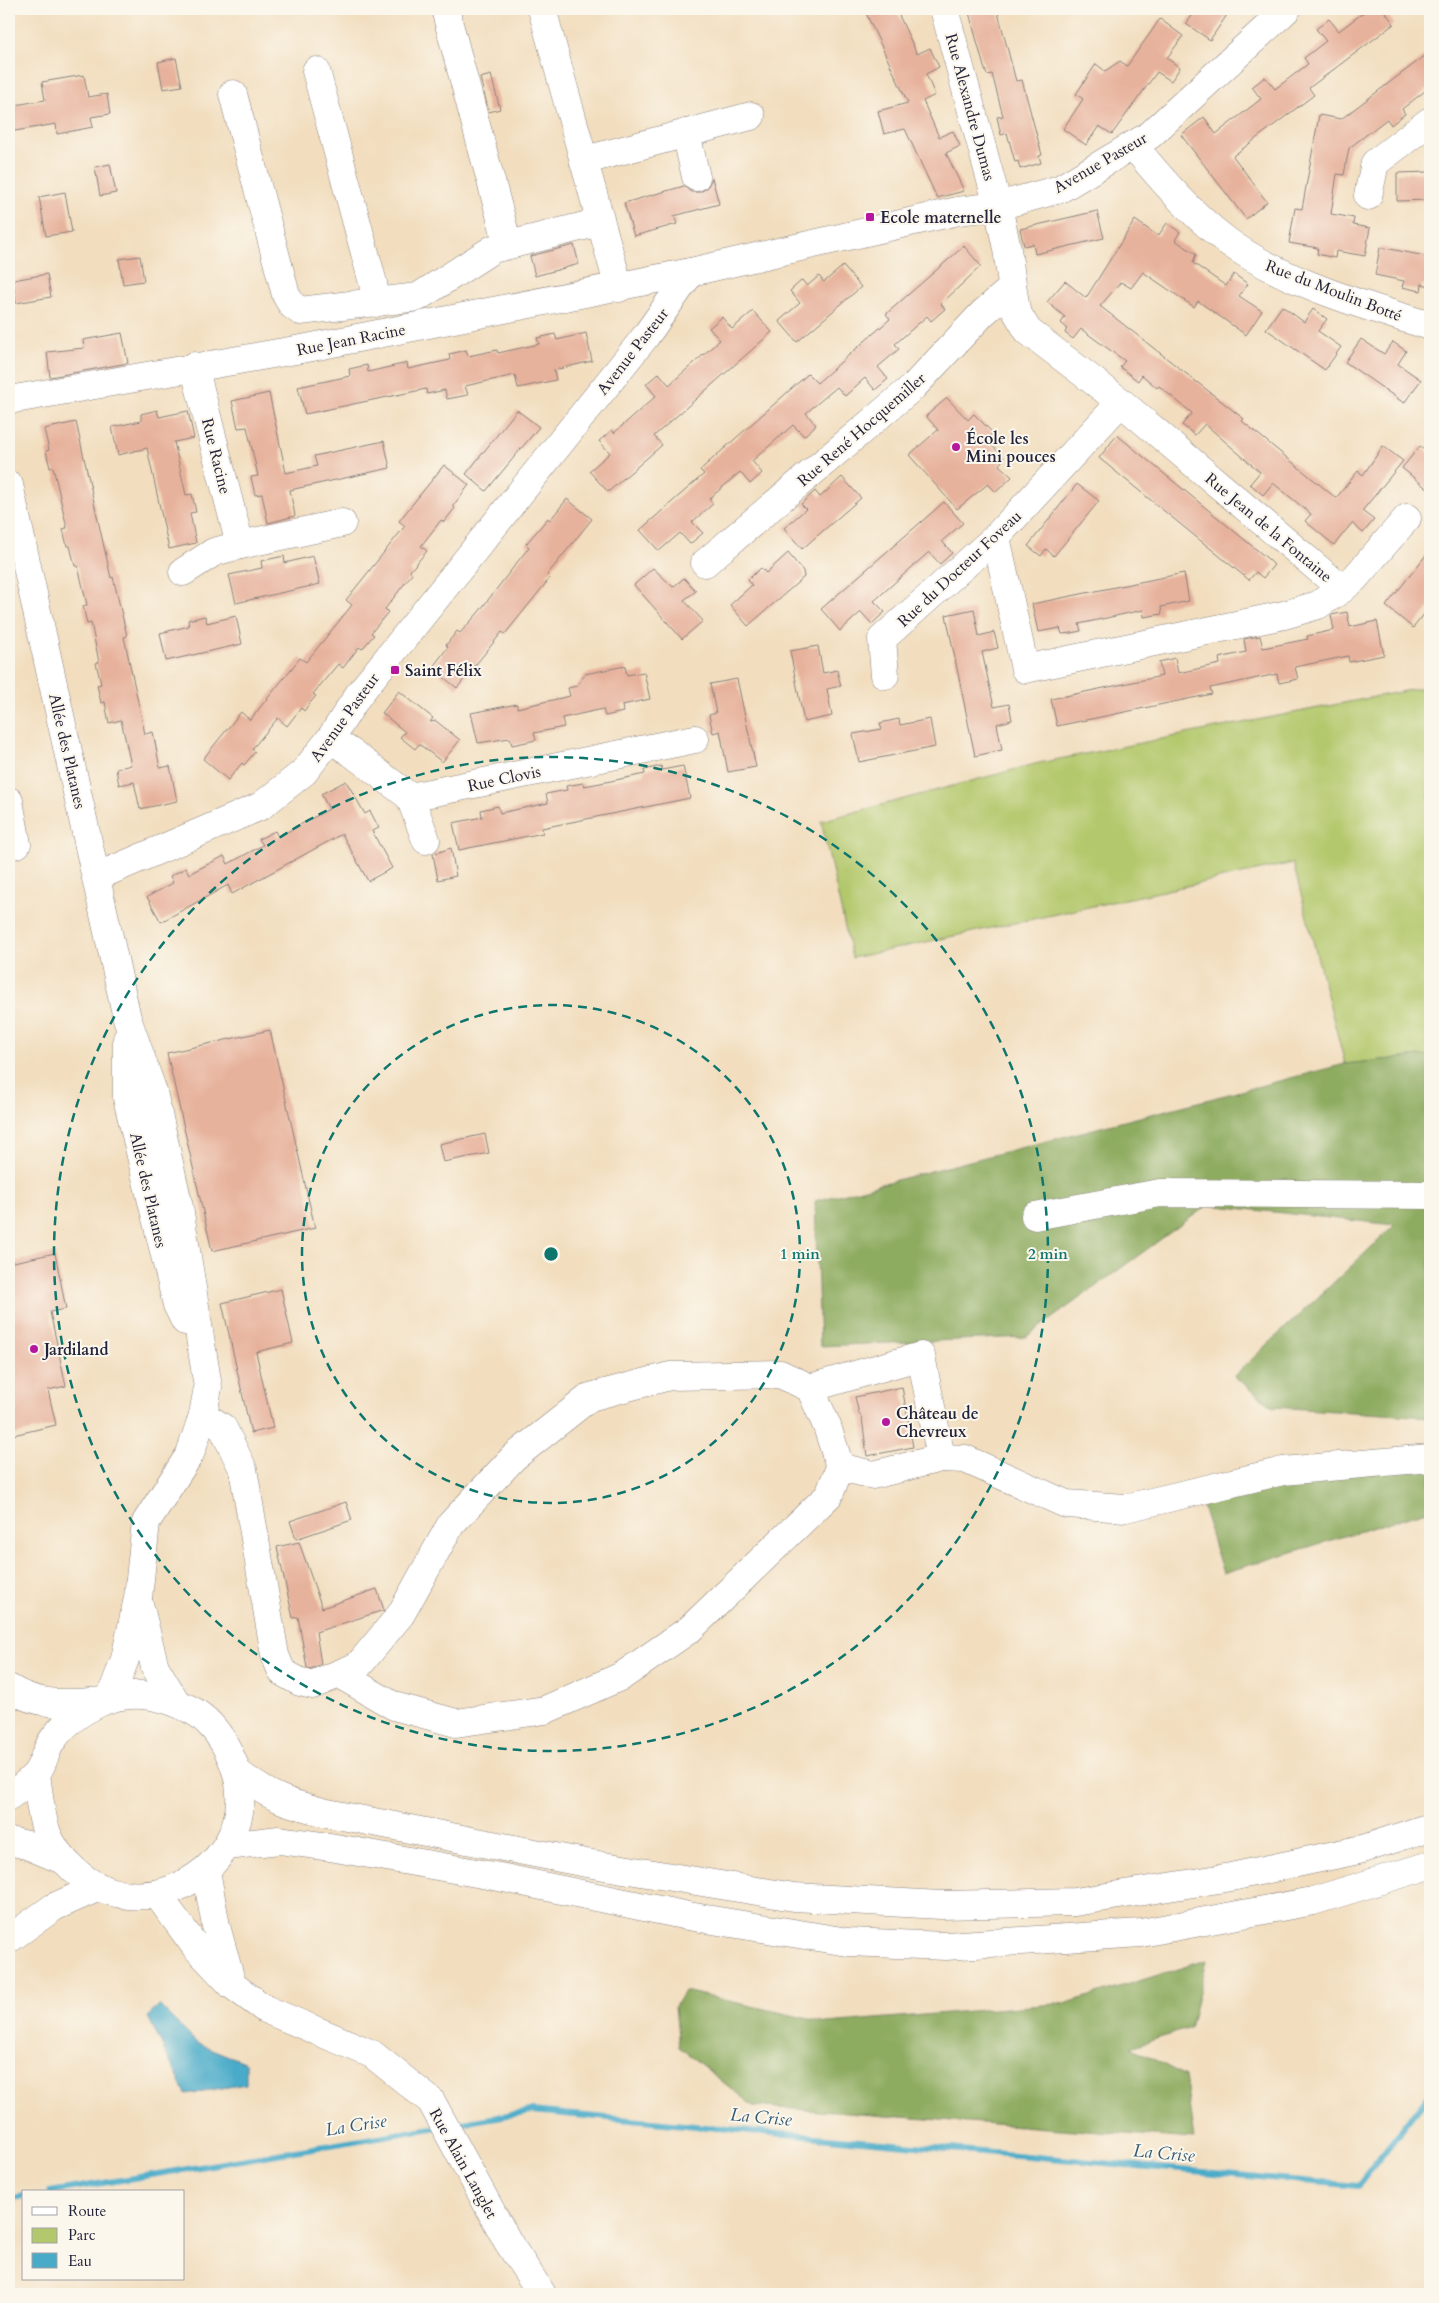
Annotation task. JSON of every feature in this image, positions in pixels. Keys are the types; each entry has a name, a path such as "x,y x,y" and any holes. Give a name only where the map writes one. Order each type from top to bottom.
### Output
{"main road":[{"path":"445,9 508,245"},
{"path":"542,9 619,288"},
{"name":"Rue Alexandre Dumas","path":"944,9 998,206"},
{"name":"Avenue Pasteur","path":"96,877 260,806 304,772 330,739 359,694 644,338 692,272 958,211 998,206 1060,189 1150,135 1287,9"},
{"path":"316,71 373,283 376,302"},
{"path":"233,94 286,295 292,305 300,311 418,297 493,249 588,225 598,217"},
{"path":"584,163 597,157 751,116"},
{"path":"1368,196 1375,163 1430,121"},
{"path":"686,133 696,177"},
{"name":"Rue du Moulin Botté","path":"1133,145 1188,207 1226,240 1259,262 1319,288 1430,326"},
{"name":"Rue Jean de la Fontaine","path":"996,537 1025,669 1284,615 1318,605 1342,589 1121,402 1028,331 1016,311 1007,249 998,206"},
{"name":"Rue Jean Racine","path":"9,400 194,366 307,348 619,288 692,272"},
{"name":"Rue René Hocquemiller","path":"705,563 914,386 983,313 1012,288"},
{"name":"Rue Racine","path":"194,366 240,545"},
{"name":"Rue du Docteur Foveau","path":"885,675 882,639 996,537 1121,402"},
{"name":"Allée des Platanes","path":"9,485 127,1018 127,1098 177,1305 203,1356 208,1387 203,1415 190,1454 146,1522 138,1598 124,1659 106,1700"},
{"path":"1342,589 1406,518"},
{"path":"183,572 214,552 342,523"},
{"path":"330,739 352,753 410,797 426,840"},
{"name":"Rue Clovis","path":"410,797 695,739"},
{"path":"9,801 17,844 9,846"},
{"path":"1035,1216 1160,1194 1430,1196"},
{"path":"810,1388 921,1356 941,1458"},
{"path":"203,1415 223,1428 243,1469 275,1655 282,1672 300,1682 312,1684 358,1666 401,1614 451,1524 514,1457 590,1397 670,1376 780,1374 810,1388 827,1426 840,1468 829,1495 690,1629 622,1676 545,1710 456,1723 394,1706 338,1674"},
{"path":"840,1468 873,1475 941,1458 965,1459 1066,1504 1126,1508 1283,1470 1430,1458"},
{"name":"Allée des Platanes","path":"138,1598 155,1667 176,1702"},
{"path":"9,1688 29,1699 57,1705 144,1694 176,1702 204,1718 226,1743 238,1773 239,1806 236,1823 227,1846 206,1871 183,1886 157,1894 127,1895 98,1886 79,1875 63,1860 48,1835 40,1807 36,1774"},
{"path":"9,1796 36,1774 52,1739 61,1729 76,1715 106,1700"},
{"path":"238,1773 262,1791 286,1803 327,1813 586,1863 794,1897 941,1905 1075,1902 1231,1877 1363,1849 1430,1827"},
{"path":"227,1846 279,1840 330,1847 499,1877 688,1916 848,1942 946,1946 1141,1933 1313,1901 1430,1865"},
{"path":"9,1841 26,1845 63,1860"},
{"path":"206,1871 216,1926 232,1985"},
{"path":"9,1939 54,1907 98,1886"},
{"name":"Rue Alain Langlet","path":"157,1894 195,1946 232,1985 265,2009 372,2054 431,2101 508,2242 542,2294"}],"green space":[{"path":"1430,686 1430,1055 1345,1064 1293,863 852,958 821,821 1039,763"},
{"path":"1430,1055 1430,1417 1273,1407 1234,1376 1395,1225 1208,1205 1026,1337 820,1346 815,1201 1345,1064"},
{"path":"1430,1447 1430,1510 1223,1573 1201,1503"},
{"path":"1207,1960 1190,2028 1131,2047 1185,2076 1194,2139 753,2106 679,2047 675,2006 684,1991 827,2023 1067,2003"}],"water":[{"path":"159,2005 197,2043 246,2063 246,2084 186,2094 148,2017"}],"building":[{"path":"864,9 896,9 917,54 930,48 939,67 926,74 935,95 923,101 939,137 953,131 960,146 946,153 964,191 937,198 905,129 884,134 878,111 908,103"},
{"path":"968,9 997,9 1016,81 1022,80 1042,155 1039,156 1041,163 1020,169 1018,161 1015,162 1007,133 1001,135 997,117 1003,116 992,74 987,75 984,67"},
{"path":"1197,9 1231,9 1210,40 1186,24"},
{"path":"1368,9 1383,9 1394,24 1309,88 1314,95 1233,156 1267,202 1246,219 1181,135 1204,117 1216,134 1261,99 1252,87 1265,77 1275,89 1308,64 1304,58 1326,41 1316,29 1329,19 1339,31"},
{"path":"1160,19 1183,36 1167,58 1180,68 1171,81 1157,72 1112,134 1099,126 1086,145 1063,129 1083,99 1076,94 1096,64 1105,71 1120,61 1127,66"},
{"path":"1430,52 1430,87 1402,109 1405,114 1391,125 1387,119 1349,148 1344,175 1337,174 1331,214 1354,218 1353,225 1370,228 1365,256 1336,251 1335,258 1317,254 1318,248 1289,243 1295,208 1302,209 1319,115 1341,119"},
{"path":"176,58 182,86 163,89 158,62"},
{"path":"84,75 88,97 107,94 110,114 91,117 93,127 57,134 56,124 9,132 9,106 45,100 42,82"},
{"path":"491,75 500,109 489,112 480,78"},
{"path":"110,164 116,193 100,196 95,167"},
{"path":"1430,172 1430,200 1397,201 1397,173"},
{"path":"712,178 719,204 674,216 677,224 634,236 624,203 684,186 691,192 700,192 707,188"},
{"path":"65,192 72,232 46,236 39,197"},
{"path":"1097,211 1104,238 1035,254 1033,244 1024,246 1020,229"},
{"path":"1135,220 1158,236 1167,223 1180,232 1175,240 1196,254 1193,263 1226,286 1234,274 1248,284 1239,296 1262,311 1246,335 1198,301 1194,307 1143,272 1131,288 1121,282 1100,306 1244,419 1242,421 1336,498 1358,471 1363,475 1383,446 1403,461 1362,511 1374,520 1363,533 1352,523 1334,545 1305,521 1311,514 1273,483 1263,495 1250,484 1260,472 1205,424 1195,435 1182,425 1192,413 1159,386 1157,388 1142,375 1138,381 1120,367 1125,361 1081,329 1073,339 1065,333 1067,328 1061,323 1065,317 1047,302 1065,281 1086,298"},
{"path":"574,245 579,264 535,276 530,256"},
{"path":"964,246 981,266 941,304 945,309 931,321 927,316 895,344 899,349 878,367 888,379 875,390 865,378 845,396 837,387 806,413 816,425 804,436 793,425 752,461 762,473 750,484 740,472 709,499 713,504 692,522 703,533 690,544 680,533 659,551 640,530 704,474 700,470 808,374 817,383 890,319 886,314"},
{"path":"1380,247 1430,257 1430,286 1422,284 1421,291 1402,287 1404,281 1375,275"},
{"path":"140,256 144,281 123,284 119,259"},
{"path":"843,266 861,287 797,342 779,321 800,303 790,291 802,280 807,286 819,276 824,282"},
{"path":"47,274 51,297 16,303 13,280"},
{"path":"1282,306 1304,322 1313,309 1327,319 1318,331 1341,347 1325,370 1266,329"},
{"path":"753,311 772,332 654,436 662,445 608,492 589,471 610,453 599,441 612,430 614,433 656,396 646,384 659,373 669,385 720,340 709,328 722,317 732,329"},
{"path":"122,333 128,363 50,377 47,352 84,348 83,340"},
{"path":"586,333 592,361 554,370 556,380 518,388 515,375 465,386 468,395 447,399 445,390 427,394 426,389 305,414 298,387 350,376 349,369 367,365 368,372 407,363 408,369 450,360 449,354 466,350 468,356 497,350 498,353 539,344 537,338 555,334 557,340"},
{"path":"1361,339 1384,354 1393,342 1406,351 1398,364 1421,380 1404,403 1345,362"},
{"path":"269,393 286,473 317,466 314,456 384,441 390,468 290,490 295,516 268,523 262,494 255,495 251,477 258,476 247,427 238,428 232,401"},
{"name":"École les Mini pouces","path":"947,398 968,420 974,414 993,433 986,439 1004,458 999,465 1012,477 996,492 988,484 957,509 909,455 938,430 926,416"},
{"path":"157,410 159,417 188,411 194,438 174,442 186,495 192,494 196,512 190,513 196,543 169,549 147,448 118,455 112,427 141,421 141,414"},
{"path":"517,410 539,427 486,491 466,474"},
{"path":"76,422 111,578 113,577 127,636 124,637 145,734 153,732 160,768 170,766 177,801 140,809 134,782 119,785 116,769 131,765 121,720 109,723 105,702 101,703 97,685 101,684 96,663 99,662 91,623 87,624 83,606 87,605 78,566 75,566 70,546 67,546 63,529 67,528 53,467 50,468 46,451 49,450 44,429"},
{"path":"1117,435 1268,559 1274,565 1263,578 1256,572 1249,580 1099,458"},
{"path":"1420,446 1430,454 1430,491 1402,468"},
{"path":"444,465 469,485 453,506 455,508 444,522 441,520 421,546 427,551 410,571 412,574 385,609 388,612 371,633 374,635 362,649 359,647 343,668 338,664 313,694 316,696 304,711 301,708 287,726 278,718 252,749 255,752 244,765 242,763 228,780 203,759 241,712 250,720 300,658 306,662 352,605 346,600 405,526 399,521"},
{"path":"842,477 861,498 802,549 784,528 806,509 801,504 815,491 820,497"},
{"path":"1077,484 1099,501 1054,556 1046,549 1041,556 1028,546"},
{"path":"567,499 592,519 547,575 550,578 505,634 502,632 457,688 432,668 448,647 446,645 457,631 460,633 478,613 529,547 526,544 548,518 550,520"},
{"path":"944,502 963,523 942,541 952,553 940,564 929,552 874,601 885,612 872,624 861,612 840,631 821,609"},
{"path":"1430,550 1430,607 1413,628 1386,606"},
{"path":"788,553 803,571 804,577 748,626 730,605 752,585 748,580 754,574 761,568 766,573"},
{"path":"284,556 285,563 313,556 320,584 236,603 229,575 262,568 261,561"},
{"path":"653,568 673,587 684,578 696,591 684,600 703,621 682,639 634,585"},
{"path":"1184,573 1189,601 1161,607 1162,614 1144,617 1143,610 1079,624 1081,631 1062,634 1060,628 1038,632 1032,604"},
{"path":"974,609 979,636 994,632 998,648 982,652 994,707 1009,704 1012,720 997,724 1002,750 975,756 946,615"},
{"path":"1347,612 1350,627 1377,621 1384,655 1349,662 1348,656 1295,667 1298,679 1279,683 1277,674 1210,688 1212,694 1057,726 1051,699 1162,676 1159,662 1175,658 1178,673 1220,664 1219,658 1246,652 1244,639 1260,636 1263,648 1308,639 1307,636 1334,630 1331,615"},
{"path":"205,616 207,623 236,616 242,644 166,661 160,633 189,626 188,620"},
{"path":"818,646 823,673 837,670 841,686 827,689 832,716 804,722 790,651"},
{"path":"625,666 627,675 644,672 650,699 622,705 623,712 605,716 603,709 562,718 564,727 534,733 536,740 512,745 510,738 478,743 471,713 517,704 517,708 570,696 568,688 577,686 585,674"},
{"path":"737,679 756,767 728,772 720,731 713,733 709,715 716,713 710,684"},
{"path":"399,691 433,718 430,722 436,721 460,740 442,762 419,744 415,749 400,737 405,732 382,713"},
{"path":"899,719 900,725 930,719 935,747 859,762 853,734 882,729 880,723"},
{"path":"661,766 662,770 683,766 690,798 542,828 543,833 459,850 453,823 482,817 481,810 498,806 500,813 548,803 546,794 567,790 566,786 583,783 584,786 645,774 644,770"},
{"path":"346,781 365,814 370,811 379,828 372,831 392,868 368,881 342,834 232,894 228,885 161,922 147,897 173,883 170,876 186,868 189,874 224,856 228,864 263,845 259,839 275,831 278,837 329,809 321,794"},
{"path":"451,848 456,876 438,880 433,854"},
{"path":"270,1030 315,1228 212,1251 167,1053"},
{"path":"485,1134 489,1153 443,1162 439,1144"},
{"name":"Jardiland","path":"55,1253 66,1309 50,1312 66,1386 48,1390 56,1425 9,1436 9,1263"},
{"path":"281,1289 293,1343 256,1352 273,1428 251,1433 222,1303"},
{"name":"Château de Chevreux","path":"902,1387 913,1447 867,1456 862,1418 859,1414 855,1397"},
{"path":"346,1502 352,1520 296,1539 290,1521"},
{"path":"299,1542 322,1608 377,1589 384,1610 316,1632 321,1664 311,1669 307,1668 298,1617 293,1618 277,1547"}],"waterway":[{"name":"La Crise","path":"451,2125 531,2111 1358,2186 1430,2094"},
{"name":"La Crise","path":"62,2190 438,2127"},
{"name":"La Crise","path":"9,2199 22,2196"}],"place":[{"name":"Ecole maternelle","path":"870,217"},
{"name":"École les Mini pouces","path":"956,447"},
{"name":"Saint Félix","path":"395,670"},
{"name":"Jardiland","path":"34,1349"},
{"name":"Château de Chevreux","path":"886,1422"}]}
